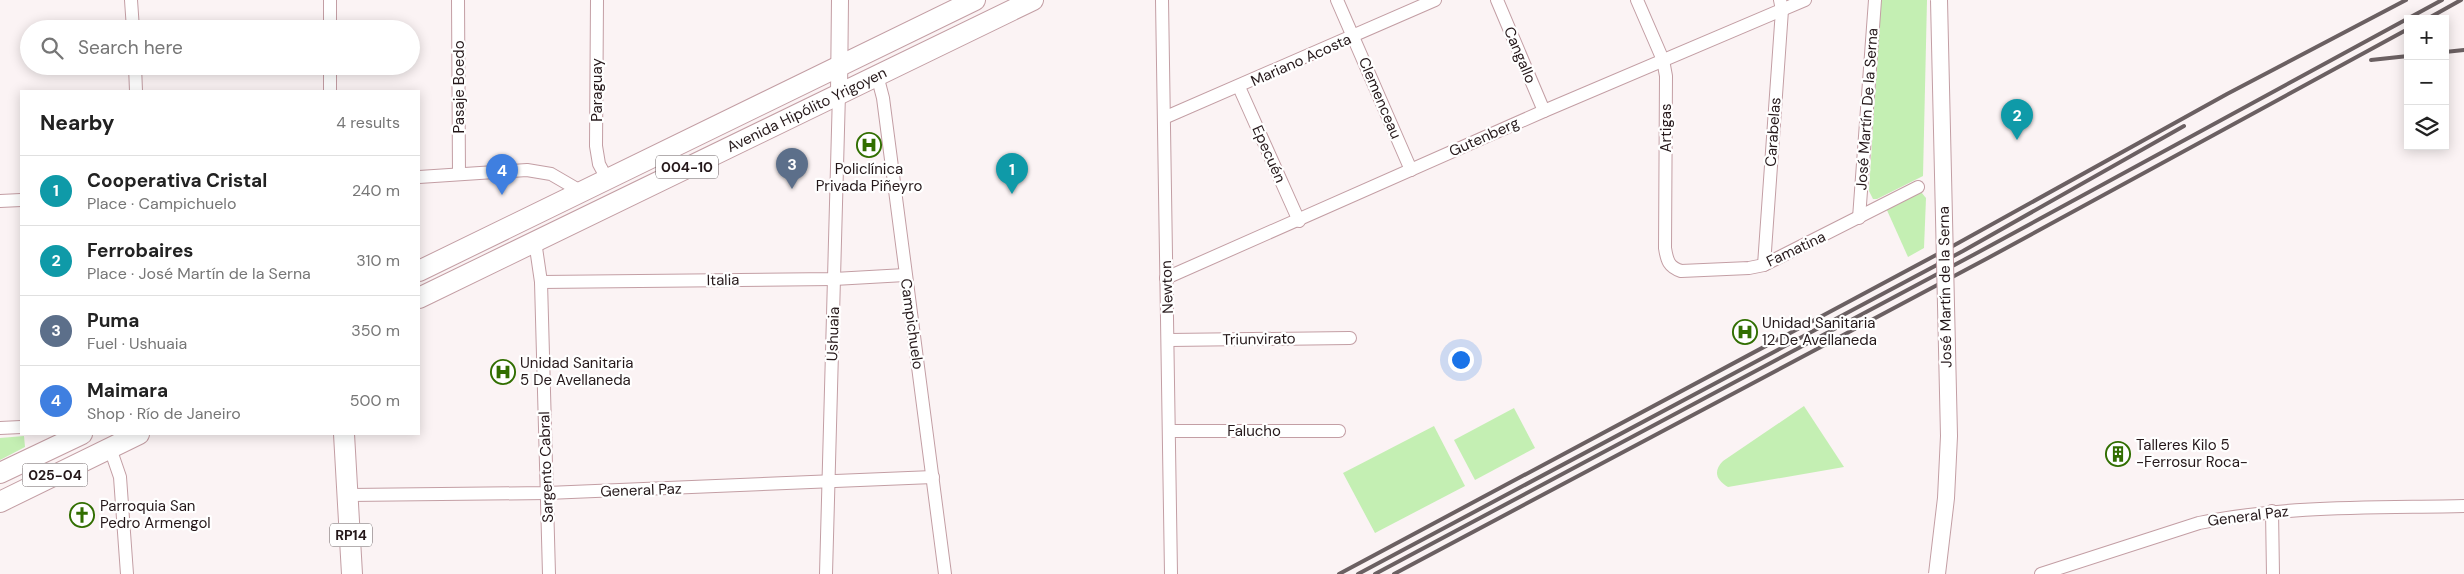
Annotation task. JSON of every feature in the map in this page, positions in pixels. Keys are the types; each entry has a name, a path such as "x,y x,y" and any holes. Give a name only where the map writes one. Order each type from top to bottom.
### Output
{"main road":[{"name":"Avenida Hipólito Yrigoyen","path":"420,271 974,0"},
{"name":"Avenida Hipólito Yrigoyen","path":"420,298 1033,0"},
{"name":"025-04","path":"0,473 73,435"},
{"name":"025-04","path":"0,502 137,435"},
{"name":"RP14","path":"344,435 352,574"}],"street":[{"path":"131,0 132,20"},
{"path":"330,0 330,20"},
{"name":"Pasaje Boedo","path":"458,0 459,174"},
{"name":"Paraguay","path":"597,0 596,146 599,164 607,179"},
{"path":"839,93 840,0"},
{"name":"Newton","path":"1162,0 1166,117 1166,278 1169,340 1171,574"},
{"name":"Clemenceau","path":"1337,0 1411,170"},
{"name":"Mariano Acosta","path":"1166,117 1354,37 1435,0"},
{"name":"Cangallo","path":"1496,0 1544,111"},
{"name":"Artigas","path":"1637,0 1663,60 1666,76 1665,248 1667,261"},
{"name":"Gutenberg","path":"1166,278 1663,60 1781,5 1804,0"},
{"name":"José Martín De la Serna","path":"1859,218 1875,0"},
{"name":"José Martín de la Serna","path":"1937,574 1946,498 1949,436 1939,0"},
{"name":"Carabelas","path":"1764,264 1781,5"},
{"path":"135,75 136,90"},
{"path":"330,75 330,90"},
{"name":"Campichuelo","path":"877,75 883,98 945,574"},
{"name":"Epecuén","path":"1239,87 1299,221"},
{"name":"Ushuaia","path":"826,574 839,93"},
{"path":"420,177 527,170 550,174 582,192"},
{"name":"Famatina","path":"1667,261 1673,268 1682,271 1749,268 1764,264 1918,187"},
{"path":"0,201 20,200"},
{"name":"Sargento Cabral","path":"535,241 540,282 549,574"},
{"name":"Italia","path":"540,282 834,279 905,275"},
{"name":"Triunvirato","path":"1169,340 1350,338"},
{"path":"0,428 20,427"},
{"name":"Falucho","path":"1169,431 1339,431"},
{"path":"110,448 120,477 126,574"},
{"name":"General Paz","path":"349,495 547,493 933,477"},
{"name":"General Paz","path":"2041,574 2199,523 2272,511 2464,506"},
{"path":"2272,511 2273,574"}],"green space":[{"path":"1881,0 1927,0 1923,176 1877,199 1873,199 1869,191"},
{"path":"1921,192 1926,198 1924,248 1908,257 1886,208"},
{"path":"1804,406 1844,467 1728,487 1721,481 1717,472 1723,461"},
{"path":"1514,408 1535,448 1475,480 1454,440"},
{"path":"1434,426 1465,486 1375,533 1343,473"},
{"path":"24,436 25,447 0,460 0,438"}],"railway":[{"path":"1339,574 1951,247 2227,94 2406,0"},
{"path":"1375,574 1975,254 2442,0"},
{"path":"2434,15 2461,0"},
{"path":"1394,574 1988,258 2404,31"},
{"path":"2449,52 2464,50"},
{"path":"2371,60 2404,56"},
{"path":"1358,574 1963,251 2184,126"}],"place":[{"name":"Ferrobaires","path":"2017,140"},
{"name":"Policlínica Privada Piñeyro","path":"869,145"},
{"name":"Puma","path":"792,189"},
{"name":"Cooperativa Cristal","path":"1012,194"},
{"name":"Maimara","path":"502,195"},
{"name":"Unidad Sanitaria 12 De Avellaneda","path":"1745,332"},
{"name":"Unidad Sanitaria 5 De Avellaneda","path":"503,372"},
{"name":"Talleres Kilo 5 -Ferrosur Roca-","path":"2118,454"},
{"name":"Parroquia San Pedro Armengol","path":"82,515"}]}
